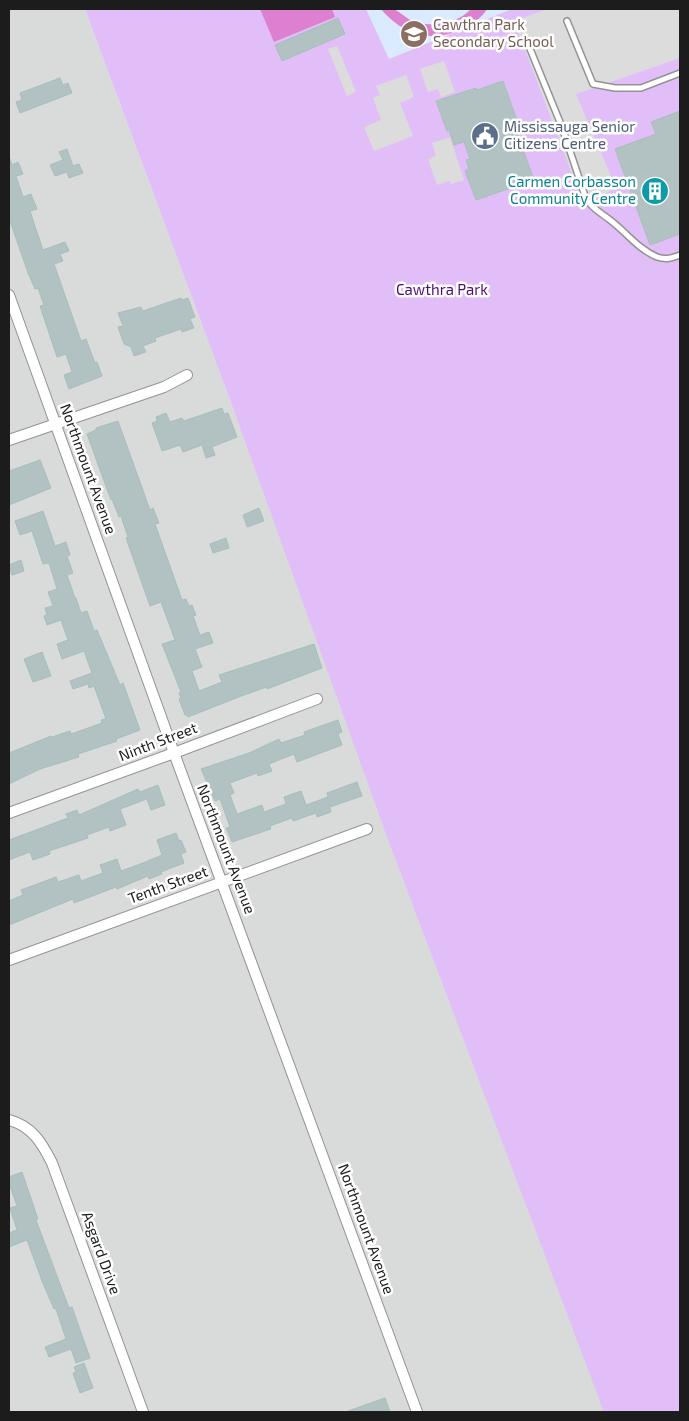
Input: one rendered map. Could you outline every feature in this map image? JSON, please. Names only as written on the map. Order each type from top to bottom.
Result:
[{"type":"street","name":"Northmount Avenue","points":[[9,296],[174,753],[417,1412]]},
{"type":"street","points":[[9,440],[164,387],[187,375]]},
{"type":"street","name":"Ninth Street","points":[[9,813],[318,699]]},
{"type":"street","name":"Tenth Street","points":[[9,960],[367,829]]},
{"type":"street","name":"Asgard Drive","points":[[9,1120],[29,1129],[38,1138],[52,1163],[143,1412]]},
{"type":"lane","points":[[567,21],[593,84],[615,88],[641,88],[680,73]]},
{"type":"lane","points":[[526,39],[562,127],[586,200],[593,208],[642,248],[658,257],[668,259],[680,255]]},
{"type":"shaded area","points":[[9,9],[85,9],[605,1412],[9,1412]]},
{"type":"shaded area","points":[[260,9],[332,9],[335,17],[274,42]]},
{"type":"shaded area","name":"Cawthra Park Secondary School","points":[[366,9],[512,9],[388,59]]},
{"type":"shaded area","points":[[381,9],[393,9],[408,19],[420,23],[436,24],[459,18],[471,9],[487,9],[466,28],[448,34],[429,36],[420,35],[403,28]]},
{"type":"shaded area","points":[[547,9],[680,9],[680,58],[576,94],[616,188],[584,205],[514,21]]},
{"type":"shaded area","points":[[337,46],[356,92],[347,96],[328,49]]},
{"type":"shaded area","points":[[444,61],[455,92],[441,97],[438,89],[428,92],[420,69]]},
{"type":"shaded area","points":[[406,75],[414,97],[400,103],[413,136],[374,151],[364,127],[381,120],[373,98],[380,95],[376,86]]},
{"type":"shaded area","points":[[450,137],[464,180],[451,184],[449,181],[437,185],[428,159],[436,156],[432,143]]},
{"type":"green space","name":"Cawthra Park","points":[[85,9],[366,9],[389,59],[512,9],[680,9],[680,1412],[604,1412],[386,834],[233,408]]},
{"type":"building","points":[[338,18],[345,34],[282,61],[275,45]]},
{"type":"building","points":[[60,78],[63,85],[68,83],[72,93],[20,113],[16,102],[22,100],[20,93]]},
{"type":"building","name":"Mississauga Senior Citizens Centre","points":[[503,81],[519,126],[515,127],[534,180],[476,200],[465,171],[469,169],[466,160],[470,159],[464,142],[454,145],[436,101]]},
{"type":"building","name":"Carmen Corbasson Community Centre","points":[[680,111],[680,234],[650,245],[615,149],[656,134],[651,122]]},
{"type":"building","points":[[67,149],[73,166],[79,164],[83,173],[69,178],[67,172],[55,176],[50,165],[63,160],[59,152]]},
{"type":"building","points":[[10,159],[12,165],[18,162],[23,174],[16,176],[23,197],[31,194],[37,209],[30,211],[43,250],[65,242],[69,251],[60,254],[63,261],[54,264],[81,341],[86,339],[102,376],[69,389],[64,375],[72,372],[66,354],[57,357],[40,306],[44,305],[38,288],[35,289],[28,273],[9,218]]},
{"type":"building","points":[[181,298],[182,300],[188,298],[195,317],[190,319],[194,328],[182,332],[181,329],[155,338],[156,341],[143,346],[146,352],[134,356],[131,347],[124,344],[118,327],[123,326],[118,313],[141,307],[143,311]]},
{"type":"building","points":[[222,408],[224,414],[228,413],[237,437],[212,447],[215,455],[206,458],[202,445],[183,452],[180,445],[162,451],[152,423],[157,421],[156,417],[166,413],[170,422],[182,418],[184,421]]},
{"type":"building","points":[[118,421],[150,510],[153,508],[159,523],[155,524],[182,600],[186,599],[189,606],[192,605],[196,615],[193,616],[200,635],[209,632],[213,643],[195,649],[202,667],[192,671],[199,691],[222,682],[219,675],[314,644],[322,668],[188,717],[185,715],[179,699],[181,698],[179,693],[181,692],[162,644],[175,640],[161,602],[150,606],[126,538],[128,537],[121,516],[119,517],[111,500],[87,434],[96,430],[96,428]]},
{"type":"building","points":[[40,460],[51,488],[9,505],[9,471]]},
{"type":"building","points":[[259,508],[264,521],[247,527],[243,515]]},
{"type":"building","points":[[43,511],[55,546],[66,542],[70,555],[67,556],[73,573],[67,575],[75,598],[81,613],[87,611],[94,631],[97,630],[120,685],[123,683],[140,730],[116,739],[117,741],[78,754],[79,757],[40,769],[9,784],[9,753],[51,736],[70,731],[71,734],[102,723],[101,720],[106,719],[94,686],[89,688],[88,684],[73,689],[70,681],[92,673],[84,651],[62,659],[57,644],[68,640],[61,620],[47,625],[44,616],[47,615],[45,608],[53,606],[48,592],[57,589],[49,563],[43,564],[32,531],[20,535],[15,521]]},
{"type":"building","points":[[226,538],[229,548],[213,553],[210,544]]},
{"type":"building","points":[[21,560],[24,571],[12,575],[9,565]]},
{"type":"building","points":[[42,652],[51,676],[33,682],[24,659]]},
{"type":"building","points":[[338,720],[342,732],[338,734],[342,745],[297,762],[294,754],[269,764],[272,771],[258,776],[257,773],[230,783],[234,793],[230,795],[237,814],[262,805],[264,812],[286,804],[284,797],[301,791],[306,805],[328,797],[327,793],[357,782],[362,796],[330,807],[331,812],[317,817],[316,813],[293,821],[292,818],[270,826],[271,829],[232,842],[226,828],[230,827],[220,799],[215,801],[201,769],[249,753],[279,739],[281,743],[305,735],[304,732]]},
{"type":"building","points":[[158,785],[165,805],[151,810],[147,799],[120,809],[126,825],[110,831],[109,827],[87,835],[88,838],[49,851],[50,854],[33,860],[30,852],[9,860],[9,840],[68,818],[66,814],[77,810],[79,815],[138,789],[140,792]]},
{"type":"building","points":[[176,833],[186,852],[181,854],[184,863],[149,879],[148,876],[117,889],[116,887],[74,903],[73,899],[9,925],[9,901],[23,895],[21,890],[56,877],[58,882],[79,875],[81,881],[103,873],[100,865],[117,859],[121,871],[143,863],[162,855],[157,840]]},
{"type":"building","points":[[22,1172],[38,1219],[36,1220],[69,1308],[72,1307],[90,1358],[76,1363],[71,1349],[49,1357],[45,1347],[66,1339],[56,1309],[54,1309],[42,1281],[27,1240],[9,1247],[9,1233],[17,1230],[10,1208],[17,1206],[9,1183],[9,1177]]},
{"type":"building","points":[[84,1363],[93,1388],[80,1393],[73,1373],[76,1372],[74,1367]]},
{"type":"building","points":[[385,1398],[390,1412],[348,1411]]},
{"type":"place","name":"Cawthra Park Secondary School","points":[[414,34]]},
{"type":"place","name":"Mississauga Senior Citizens Centre","points":[[485,136]]},
{"type":"place","name":"Carmen Corbasson Community Centre","points":[[655,191]]}]
